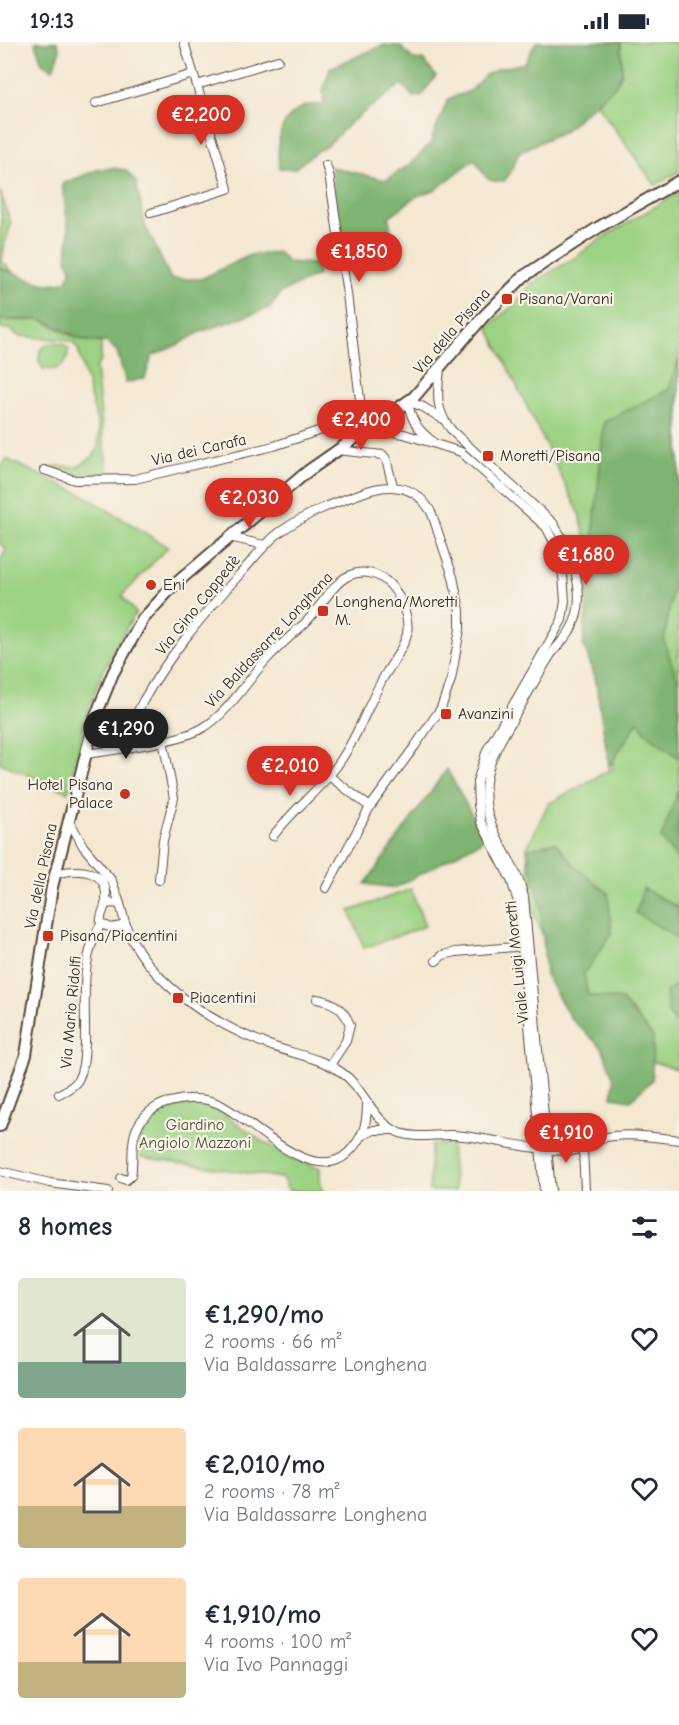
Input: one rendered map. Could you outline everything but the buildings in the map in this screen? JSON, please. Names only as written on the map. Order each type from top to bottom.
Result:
[{"type":"main road","name":"Via della Pisana","points":[[0,1126],[18,1081],[28,1046],[55,874],[102,697],[123,653],[144,619],[174,585],[308,471],[408,401],[483,316],[524,276],[599,227],[679,181]]},
{"type":"street","points":[[152,213],[228,189],[184,42]]},
{"type":"street","points":[[196,85],[278,60]]},
{"type":"street","points":[[96,103],[193,74]]},
{"type":"street","points":[[326,165],[347,294],[361,408],[370,428]]},
{"type":"street","name":"Viale Luigi Moretti","points":[[440,366],[437,394],[439,410],[444,420],[453,432],[547,516],[558,532],[577,585],[578,610],[572,627],[550,655],[503,736],[490,763],[485,803],[490,824],[523,891],[544,1149],[551,1191]]},
{"type":"street","name":"Viale Luigi Moretti","points":[[408,401],[430,410],[444,420]]},
{"type":"street","name":"Viale Luigi Moretti","points":[[408,401],[410,414],[417,427],[435,443]]},
{"type":"street","name":"Via dei Carafa","points":[[44,470],[75,480],[135,479],[274,446],[336,425],[361,408]]},
{"type":"street","points":[[336,425],[348,442]]},
{"type":"street","name":"Viale Luigi Moretti","points":[[370,428],[404,434],[468,456],[540,522],[553,538],[561,566],[565,601],[560,625],[487,750],[477,782],[477,805],[483,827],[515,888],[526,946]]},
{"type":"street","points":[[326,888],[370,807],[416,746],[443,704],[453,675],[460,623],[455,585],[431,511],[415,494],[393,486],[386,459],[382,455],[336,450]]},
{"type":"street","name":"Via Gino Coppedè","points":[[123,747],[142,704],[166,665],[193,627],[264,545],[304,517],[367,491],[383,486],[393,486]]},
{"type":"street","points":[[229,537],[264,545]]},
{"type":"street","points":[[561,566],[569,571],[572,580],[574,598],[572,627]]},
{"type":"street","name":"Via Baldassarre Longhena","points":[[86,754],[163,740],[199,730],[212,722],[267,659],[317,610],[340,581],[356,573],[371,573],[385,580],[397,593],[406,617],[407,634],[379,685],[350,747],[329,776],[273,836]]},
{"type":"street","points":[[159,880],[163,840],[174,798],[163,740]]},
{"type":"street","points":[[329,776],[370,807]]},
{"type":"street","points":[[69,820],[92,857],[112,881],[126,925],[137,948],[151,967],[189,1001],[223,1023],[252,1038],[330,1065],[349,1079],[377,1117],[395,1130]]},
{"type":"street","points":[[83,870],[92,857]]},
{"type":"street","points":[[55,874],[83,870],[94,874],[102,882],[105,894],[105,905],[100,917],[101,924],[112,928],[126,925]]},
{"type":"street","points":[[105,905],[120,904]]},
{"type":"street","name":"Via Mario Ridolfi","points":[[59,1094],[76,1083],[82,1069],[88,955],[101,924]]},
{"type":"street","points":[[436,961],[443,955],[456,952],[526,946]]},
{"type":"street","points":[[317,999],[338,1007],[350,1025],[346,1041],[330,1065]]},
{"type":"street","points":[[121,1178],[126,1180],[131,1177],[134,1139],[142,1120],[154,1108],[172,1101],[190,1099],[218,1103],[286,1149],[302,1157],[318,1161],[343,1157],[363,1135],[374,1130],[395,1130],[415,1136],[452,1135],[566,1151],[583,1149],[596,1141],[610,1137],[652,1137],[679,1140]]},
{"type":"street","points":[[363,1135],[367,1119],[367,1102]]},
{"type":"street","name":"Viale Luigi Moretti","points":[[544,1149],[544,1191]]},
{"type":"street","points":[[583,1149],[585,1191]]},
{"type":"street","points":[[0,1171],[50,1183],[108,1191]]},
{"type":"green space","points":[[35,42],[57,42],[60,50],[53,69],[42,63]]},
{"type":"green space","points":[[536,42],[621,42],[622,73],[615,86],[564,131],[519,152],[511,172],[504,181],[489,179],[475,159],[435,190],[417,196],[389,217],[393,251],[345,258],[331,167],[386,180],[409,165],[430,144],[448,99],[470,91],[484,76],[497,69],[525,63]]},
{"type":"green space","points":[[621,42],[679,42],[679,172],[655,185],[596,103],[615,86],[622,73]]},
{"type":"green space","points":[[384,45],[400,46],[414,60],[423,60],[436,76],[421,96],[413,97],[402,84],[351,122],[329,144],[294,169],[279,168],[279,140],[284,124],[296,111],[305,106],[324,105],[323,91],[330,68]]},
{"type":"green space","points":[[112,168],[126,170],[136,182],[145,225],[171,279],[201,279],[250,255],[278,252],[287,262],[317,264],[318,275],[282,292],[270,308],[200,332],[152,356],[145,378],[126,383],[117,351],[106,342],[87,341],[43,320],[0,320],[0,266],[1,269],[40,283],[67,281],[71,270],[67,259],[69,233],[62,184],[97,170]]},
{"type":"green space","points":[[0,191],[11,224],[2,261],[12,271],[1,269],[0,266],[2,226]]},
{"type":"green space","points":[[679,192],[679,1070],[647,1060],[553,962],[531,906],[527,848],[548,804],[613,768],[616,708],[595,584],[580,515],[488,327],[516,303],[531,284]]},
{"type":"green space","points":[[41,319],[77,338],[101,342],[101,361],[96,367],[108,473],[80,476],[53,468],[55,466],[77,467],[93,457],[98,448],[99,429],[78,349],[74,343],[66,340],[19,336],[9,329],[0,328],[0,320]]},
{"type":"green space","points":[[49,343],[63,344],[68,348],[67,359],[58,368],[43,369],[39,361],[40,350]]},
{"type":"green space","points":[[678,360],[679,551],[664,641],[679,684],[679,758],[646,733],[638,721],[609,767],[595,677],[583,644],[604,422],[669,389]]},
{"type":"green space","points":[[6,459],[85,496],[168,547],[122,596],[136,613],[116,646],[95,693],[68,792],[0,763],[0,563],[6,548],[0,544],[0,470]]},
{"type":"green space","points":[[447,769],[485,839],[395,888],[365,884]]},
{"type":"green space","points":[[679,788],[679,861],[661,838]]},
{"type":"green space","points":[[555,842],[576,867],[608,893],[612,933],[584,974],[588,995],[622,1000],[653,1037],[652,1080],[631,1100],[612,1097],[614,1079],[602,1048],[571,1019],[546,976],[540,900],[527,849]]},
{"type":"green space","points":[[643,888],[679,908],[679,939],[636,913]]},
{"type":"green space","points":[[411,889],[425,926],[364,948],[350,911]]},
{"type":"green space","points":[[679,983],[679,1027],[668,1013],[666,992]]},
{"type":"green space","name":"Giardino Angiolo Mazzoni","points":[[186,1104],[203,1105],[221,1112],[259,1139],[295,1160],[320,1168],[323,1191],[289,1191],[282,1178],[141,1157],[142,1135],[150,1120],[165,1110]]},
{"type":"green space","points":[[451,1144],[455,1191],[429,1191],[431,1145]]},
{"type":"place","name":"Pisana/Varani","points":[[507,299]]},
{"type":"place","name":"Moretti/Pisana","points":[[488,456]]},
{"type":"place","name":"Eni","points":[[151,585]]},
{"type":"place","name":"Longhena/Moretti M.","points":[[323,611]]},
{"type":"place","name":"Avanzini","points":[[446,714]]},
{"type":"place","name":"Hotel Pisana Palace","points":[[125,794]]},
{"type":"place","name":"Pisana/Piacentini","points":[[48,936]]},
{"type":"place","name":"Piacentini","points":[[178,998]]}]
